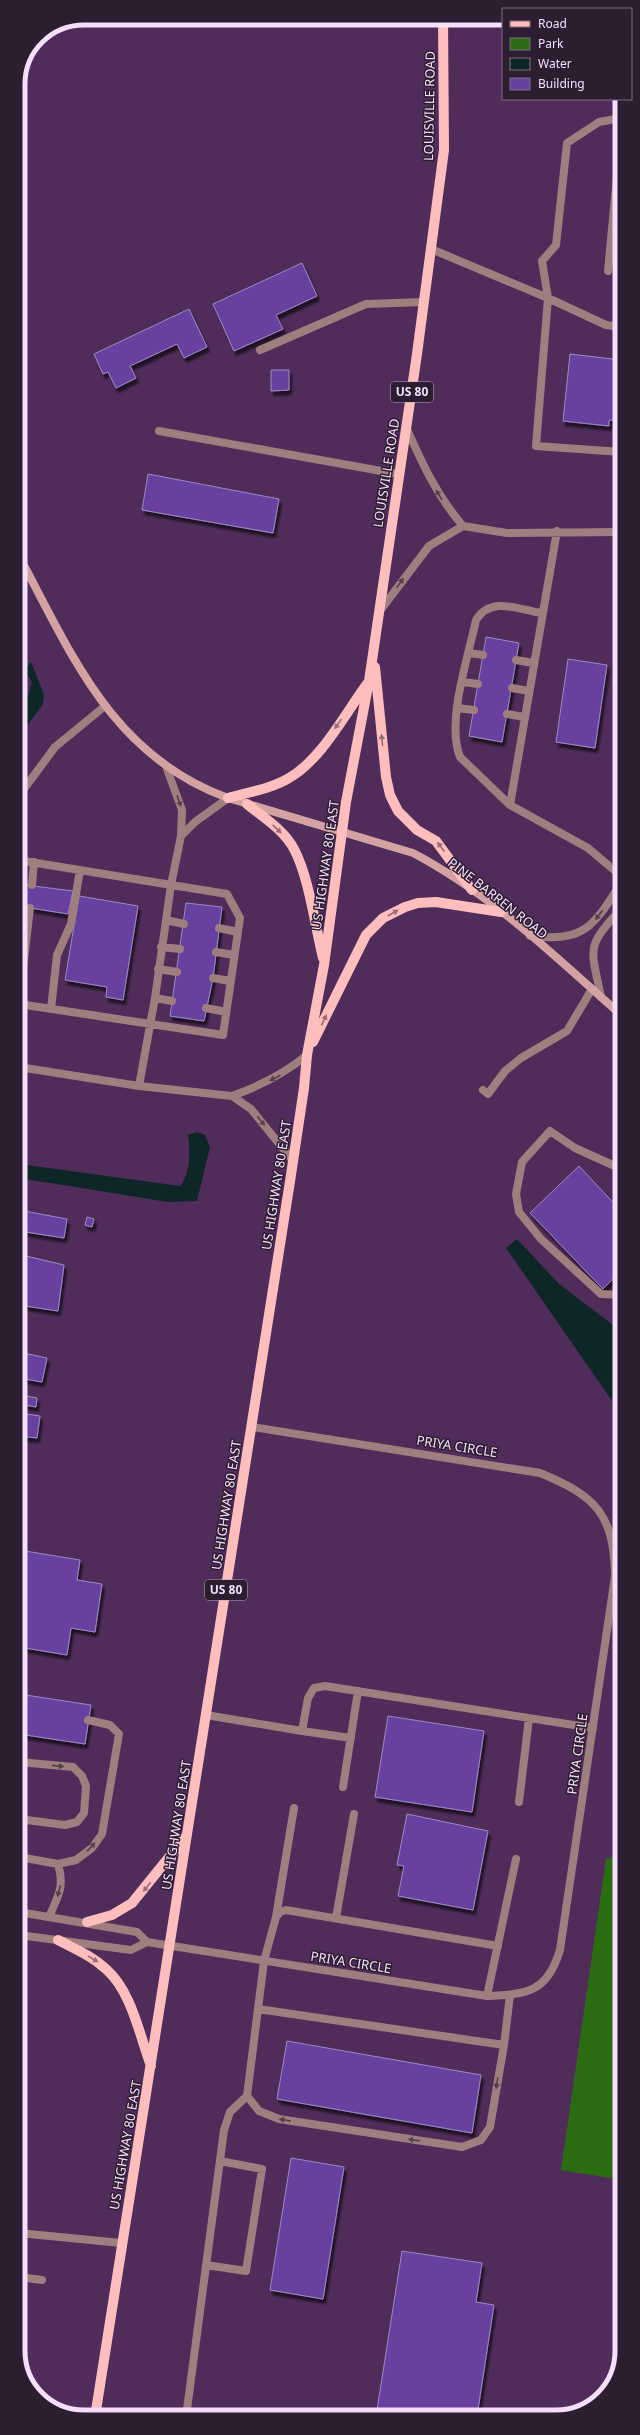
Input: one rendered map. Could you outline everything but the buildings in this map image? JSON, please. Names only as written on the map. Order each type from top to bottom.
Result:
[{"type":"main road","name":"LOUISVILLE ROAD","points":[[353,762],[369,681],[424,302],[444,150],[443,25]]},
{"type":"main road","points":[[373,650],[386,777],[390,795],[398,811],[408,822],[436,841],[472,890]]},
{"type":"main road","points":[[228,798],[273,785],[300,772],[319,751],[369,681]]},
{"type":"main road","name":"US HIGHWAY 80 EAST","points":[[96,2410],[121,2243],[151,2067],[252,1427],[304,1088],[307,1055],[324,965],[353,762]]},
{"type":"main road","points":[[247,804],[276,828],[294,848],[303,876],[324,965]]},
{"type":"main road","points":[[307,1055],[366,935],[384,918],[405,907],[418,903],[436,902],[501,912]]},
{"type":"main road","points":[[87,1922],[112,1915],[132,1903],[188,1834]]},
{"type":"main road","points":[[58,1940],[96,1960],[115,1978],[128,2002],[151,2067]]},
{"type":"street","points":[[615,119],[599,122],[567,142],[556,245],[542,261],[548,298],[536,446],[615,452]]},
{"type":"street","points":[[608,271],[615,197]]},
{"type":"street","points":[[431,249],[548,298],[606,325],[615,326]]},
{"type":"street","points":[[260,350],[366,304],[424,302]]},
{"type":"street","points":[[406,427],[431,482],[449,510],[463,526]]},
{"type":"street","points":[[159,431],[398,474]]},
{"type":"street","points":[[378,614],[429,546],[463,526],[507,533],[557,531],[615,532]]},
{"type":"street","points":[[510,805],[541,613],[557,531]]},
{"type":"street","name":"PINE BARREN ROAD","points":[[25,567],[81,673],[104,706],[138,743],[167,768],[206,790],[228,798],[413,853],[453,876],[501,912],[615,1009]]},
{"type":"street","points":[[541,613],[495,605],[480,612],[476,620],[457,708],[454,735],[460,757],[510,805],[588,848],[615,871]]},
{"type":"street","points":[[469,654],[483,655]]},
{"type":"street","points":[[516,660],[533,662]]},
{"type":"street","points":[[463,682],[478,684]]},
{"type":"street","points":[[512,688],[529,691]]},
{"type":"street","points":[[25,788],[55,747],[104,706]]},
{"type":"street","points":[[457,708],[474,710]]},
{"type":"street","points":[[507,714],[524,717]]},
{"type":"street","points":[[139,1086],[155,998],[161,946],[171,885],[181,836],[182,810],[167,768]]},
{"type":"street","points":[[181,836],[195,822],[228,798]]},
{"type":"street","points":[[25,861],[227,894],[240,918],[223,1035],[25,1004]]},
{"type":"street","points":[[32,885],[34,862]]},
{"type":"street","points":[[50,1009],[57,955],[72,924],[80,870]]},
{"type":"street","points":[[530,936],[550,938],[566,937],[589,928],[615,891]]},
{"type":"street","points":[[25,948],[30,908]]},
{"type":"street","points":[[601,997],[592,954],[594,942],[599,933],[615,916]]},
{"type":"street","points":[[166,920],[184,924]]},
{"type":"street","points":[[219,928],[238,932]]},
{"type":"street","points":[[161,946],[180,949]]},
{"type":"street","points":[[216,952],[234,955]]},
{"type":"street","points":[[158,969],[177,972]]},
{"type":"street","points":[[212,978],[230,981]]},
{"type":"street","points":[[483,1090],[488,1094],[505,1071],[522,1058],[567,1031],[592,989]]},
{"type":"street","points":[[155,998],[172,1001]]},
{"type":"street","points":[[206,1008],[226,1012]]},
{"type":"street","points":[[25,1068],[139,1086],[232,1096],[256,1088],[286,1072],[307,1055]]},
{"type":"street","points":[[232,1096],[251,1109],[293,1161]]},
{"type":"street","points":[[615,1165],[575,1148],[550,1131],[522,1162],[516,1194],[519,1212],[541,1239],[601,1294],[615,1294]]},
{"type":"street","name":"PRIYA CIRCLE","points":[[147,1942],[487,1996],[523,1994],[535,1988],[547,1979],[560,1950],[615,1576],[615,1551],[609,1528],[598,1508],[581,1493],[540,1473],[510,1466],[252,1427]]},
{"type":"street","points":[[302,1731],[308,1698],[314,1688],[324,1686],[593,1728]]},
{"type":"street","points":[[343,1787],[358,1691]]},
{"type":"street","points":[[206,1715],[351,1738]]},
{"type":"street","points":[[519,1802],[529,1718]]},
{"type":"street","points":[[25,1858],[58,1864],[76,1860],[92,1848],[102,1834],[119,1734],[110,1725],[88,1720]]},
{"type":"street","points":[[25,1763],[73,1767],[82,1776],[86,1786],[84,1813],[77,1822],[64,1825],[25,1820]]},
{"type":"street","points":[[187,2410],[224,2130],[230,2112],[247,2096],[264,1961],[276,1917],[294,1808]]},
{"type":"street","points":[[336,1918],[354,1814]]},
{"type":"street","points":[[487,1996],[516,1859]]},
{"type":"street","points":[[49,1916],[61,1889],[61,1876],[58,1864]]},
{"type":"street","points":[[276,1917],[280,1912],[286,1910],[498,1946]]},
{"type":"street","points":[[25,1913],[87,1922],[137,1932],[147,1942],[131,1950],[25,1937]]},
{"type":"street","points":[[247,2096],[259,2111],[279,2119],[462,2147],[481,2140],[490,2128],[504,2044],[510,1995]]},
{"type":"street","points":[[258,2009],[504,2044]]},
{"type":"street","points":[[206,2265],[246,2271],[262,2169],[220,2161]]},
{"type":"street","points":[[25,2234],[121,2243]]},
{"type":"street","points":[[25,2278],[42,2280]]},
{"type":"green space","points":[[615,1857],[615,2179],[561,2170],[606,1859]]},
{"type":"water","points":[[31,662],[44,695],[43,704],[25,728],[25,702],[32,682],[25,672],[25,669]]},
{"type":"water","points":[[197,1132],[205,1135],[210,1147],[197,1201],[168,1202],[25,1179],[25,1165],[180,1186],[184,1181],[188,1168],[188,1135]]},
{"type":"water","points":[[517,1239],[559,1284],[615,1326],[615,1405],[506,1248]]}]
